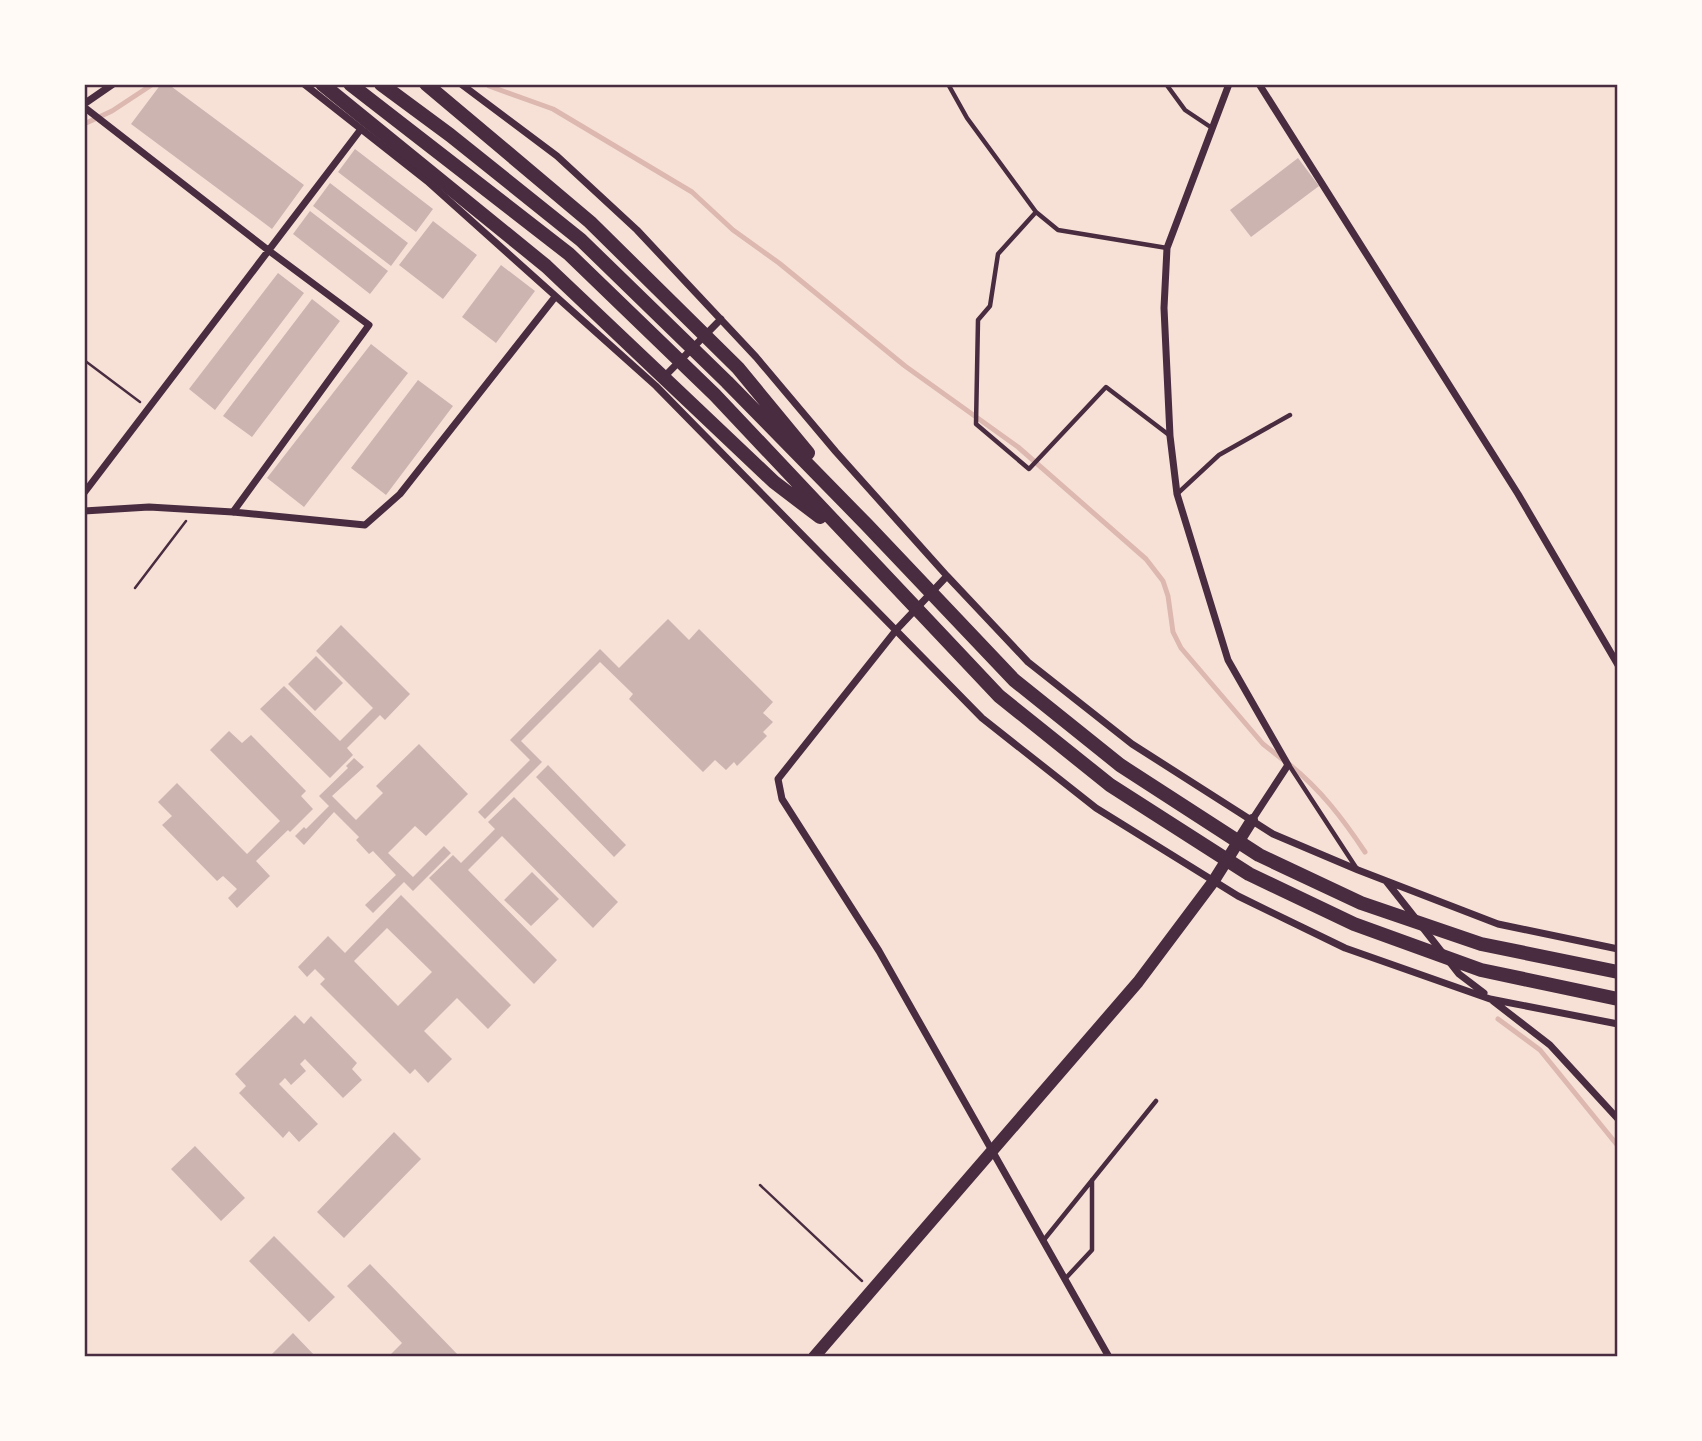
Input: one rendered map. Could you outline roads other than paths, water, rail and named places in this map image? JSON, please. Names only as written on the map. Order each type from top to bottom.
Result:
[{"type":"main road","points":[[322,84],[546,266],[774,482],[855,545]]},
{"type":"main road","points":[[349,84],[569,254],[715,395],[999,696],[1110,785],[1249,874],[1354,924],[1481,970],[1618,999]]},
{"type":"main road","points":[[381,84],[450,135],[581,240],[727,382],[1014,680],[1120,765],[1259,855],[1361,903],[1481,944],[1618,972]]},
{"type":"main road","points":[[426,84],[590,222],[728,358],[867,525]]},
{"type":"street","points":[[113,84],[84,105],[268,250],[369,325],[233,512]]},
{"type":"street","points":[[304,84],[427,181],[656,386],[982,718],[1096,808],[1213,882],[1345,948],[1490,999],[1618,1024]]},
{"type":"street","points":[[461,84],[558,156],[637,230],[721,319],[947,576],[1028,662],[1132,744],[1272,834],[1498,924],[1618,949]]},
{"type":"street","points":[[814,1357],[1138,982],[1213,882],[1288,765],[1228,660],[1177,494],[1170,436],[1164,308],[1167,248],[1229,84]]},
{"type":"street","points":[[1259,84],[1518,494],[1618,664]]},
{"type":"street","points":[[84,493],[361,130]]},
{"type":"street","points":[[84,510],[149,507],[366,525],[400,494],[555,297]]},
{"type":"street","points":[[656,386],[721,319]]},
{"type":"street","points":[[947,576],[897,629],[778,779],[782,799],[879,951],[1109,1357]]},
{"type":"street","points":[[1386,881],[1459,974],[1550,1045],[1618,1119]]},
{"type":"lane","points":[[948,84],[967,118],[1036,212],[1058,230],[1167,248]]},
{"type":"lane","points":[[1166,84],[1185,110],[1212,128]]},
{"type":"lane","points":[[1036,212],[999,254],[990,306],[978,320],[976,424],[1029,469],[1106,387],[1170,436]]},
{"type":"lane","points":[[1177,494],[1219,455],[1290,415]]},
{"type":"lane","points":[[1288,765],[1358,870]]},
{"type":"lane","points":[[1043,1242],[1156,1101]]},
{"type":"lane","points":[[1065,1280],[1092,1250],[1092,1180]]},
{"type":"waterway","points":[[84,124],[112,111],[153,84]]},
{"type":"waterway","points":[[489,86],[553,109],[692,192],[733,230],[779,263],[905,366],[1018,447],[1146,559],[1163,581],[1173,632],[1181,648],[1263,744],[1282,759]]},
{"type":"waterway","points":[[1290,765],[1312,784],[1331,806],[1365,852]]},
{"type":"waterway","points":[[1498,1019],[1540,1050],[1618,1146]]}]
